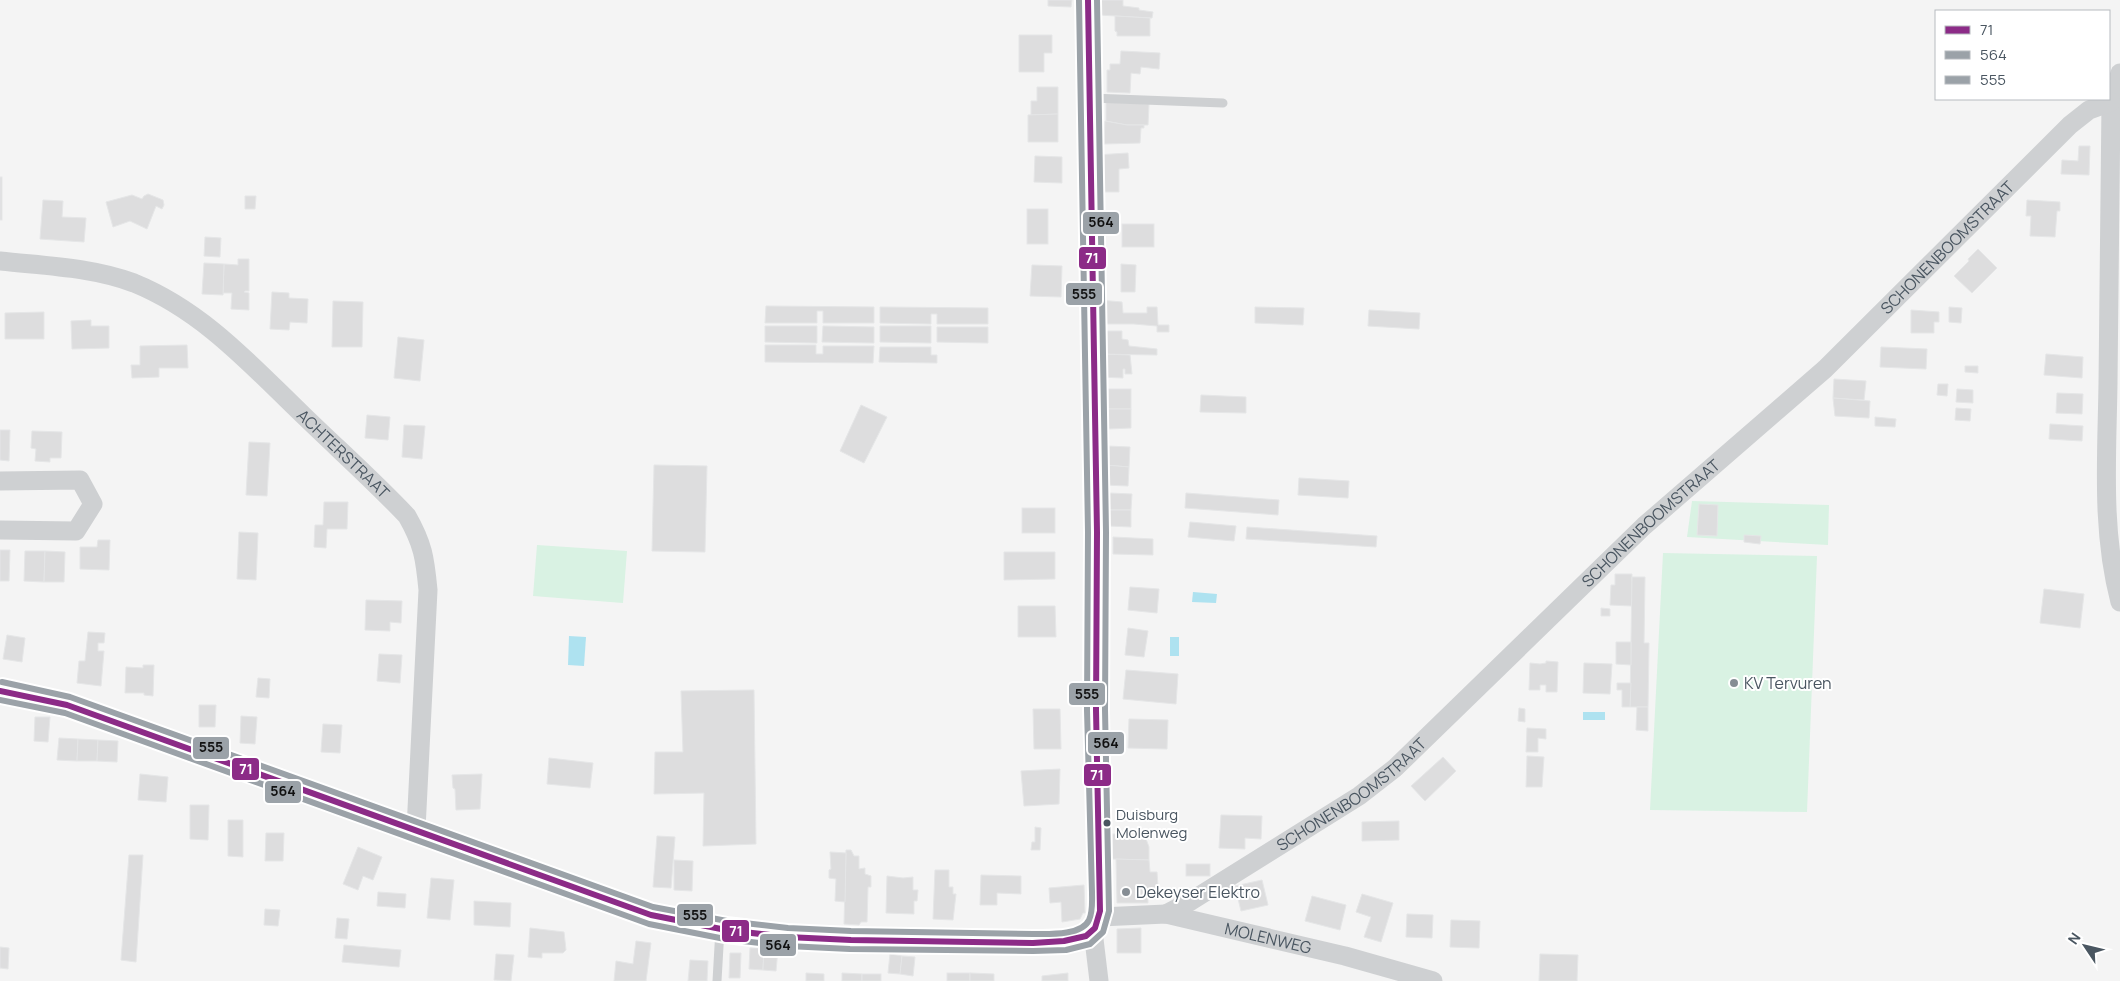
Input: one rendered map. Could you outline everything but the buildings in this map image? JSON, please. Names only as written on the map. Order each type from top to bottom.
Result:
[{"type":"street","points":[[1088,0],[1096,522],[1097,924],[1100,981]]},
{"type":"street","points":[[2120,73],[2111,102],[2107,530],[2113,576],[2120,602]]},
{"type":"street","name":"SCHONENBOOMSTRAAT","points":[[1166,914],[1192,901],[1358,796],[1395,768],[1644,526],[1825,369],[2070,125],[2089,110],[2111,102]]},
{"type":"street","name":"ACHTERSTRAAT","points":[[0,262],[87,270],[134,283],[178,304],[241,355],[406,516],[420,540],[425,556],[428,590],[416,829]]},
{"type":"street","points":[[0,481],[80,480],[93,504],[76,531],[0,530]]},
{"type":"street","points":[[0,690],[67,705],[651,915],[720,929],[799,937],[1027,943],[1080,938],[1097,924]]},
{"type":"street","name":"MOLENWEG","points":[[1097,924],[1166,914],[1344,956],[1433,981]]},
{"type":"lane","points":[[1089,98],[1223,103]]},
{"type":"lane","points":[[716,981],[720,929]]},
{"type":"green space","points":[[1692,501],[1829,505],[1828,545],[1687,537]]},
{"type":"green space","points":[[537,545],[627,551],[623,603],[533,596]]},
{"type":"green space","name":"KV Tervuren","points":[[1663,553],[1817,556],[1807,812],[1650,810]]},
{"type":"water","points":[[1193,592],[1217,594],[1216,603],[1192,602]]},
{"type":"water","points":[[569,636],[586,637],[584,666],[568,665]]},
{"type":"water","points":[[1170,637],[1179,637],[1179,656],[1170,656]]},
{"type":"water","points":[[1583,712],[1605,712],[1605,720],[1583,720]]},
{"type":"transit line","name":"555","points":[[2,682],[70,697],[653,907],[727,921],[788,928],[1039,934],[1064,933],[1079,929],[1089,920],[1092,903],[1087,710],[1088,532],[1079,0]]},
{"type":"transit line","name":"71","points":[[0,691],[67,705],[651,915],[726,930],[787,937],[1033,943],[1064,941],[1086,936],[1095,928],[1100,911],[1096,710],[1097,532],[1088,0]]},
{"type":"transit line","name":"564","points":[[0,700],[65,713],[649,924],[725,939],[787,946],[850,949],[1033,951],[1066,950],[1090,944],[1103,932],[1109,911],[1105,710],[1106,532],[1097,0]]},
{"type":"place","name":"KV Tervuren","points":[[1734,683]]},
{"type":"place","name":"Duisburg Molenweg","points":[[1107,823]]},
{"type":"place","name":"Dekeyser Elektro","points":[[1126,892]]}]
